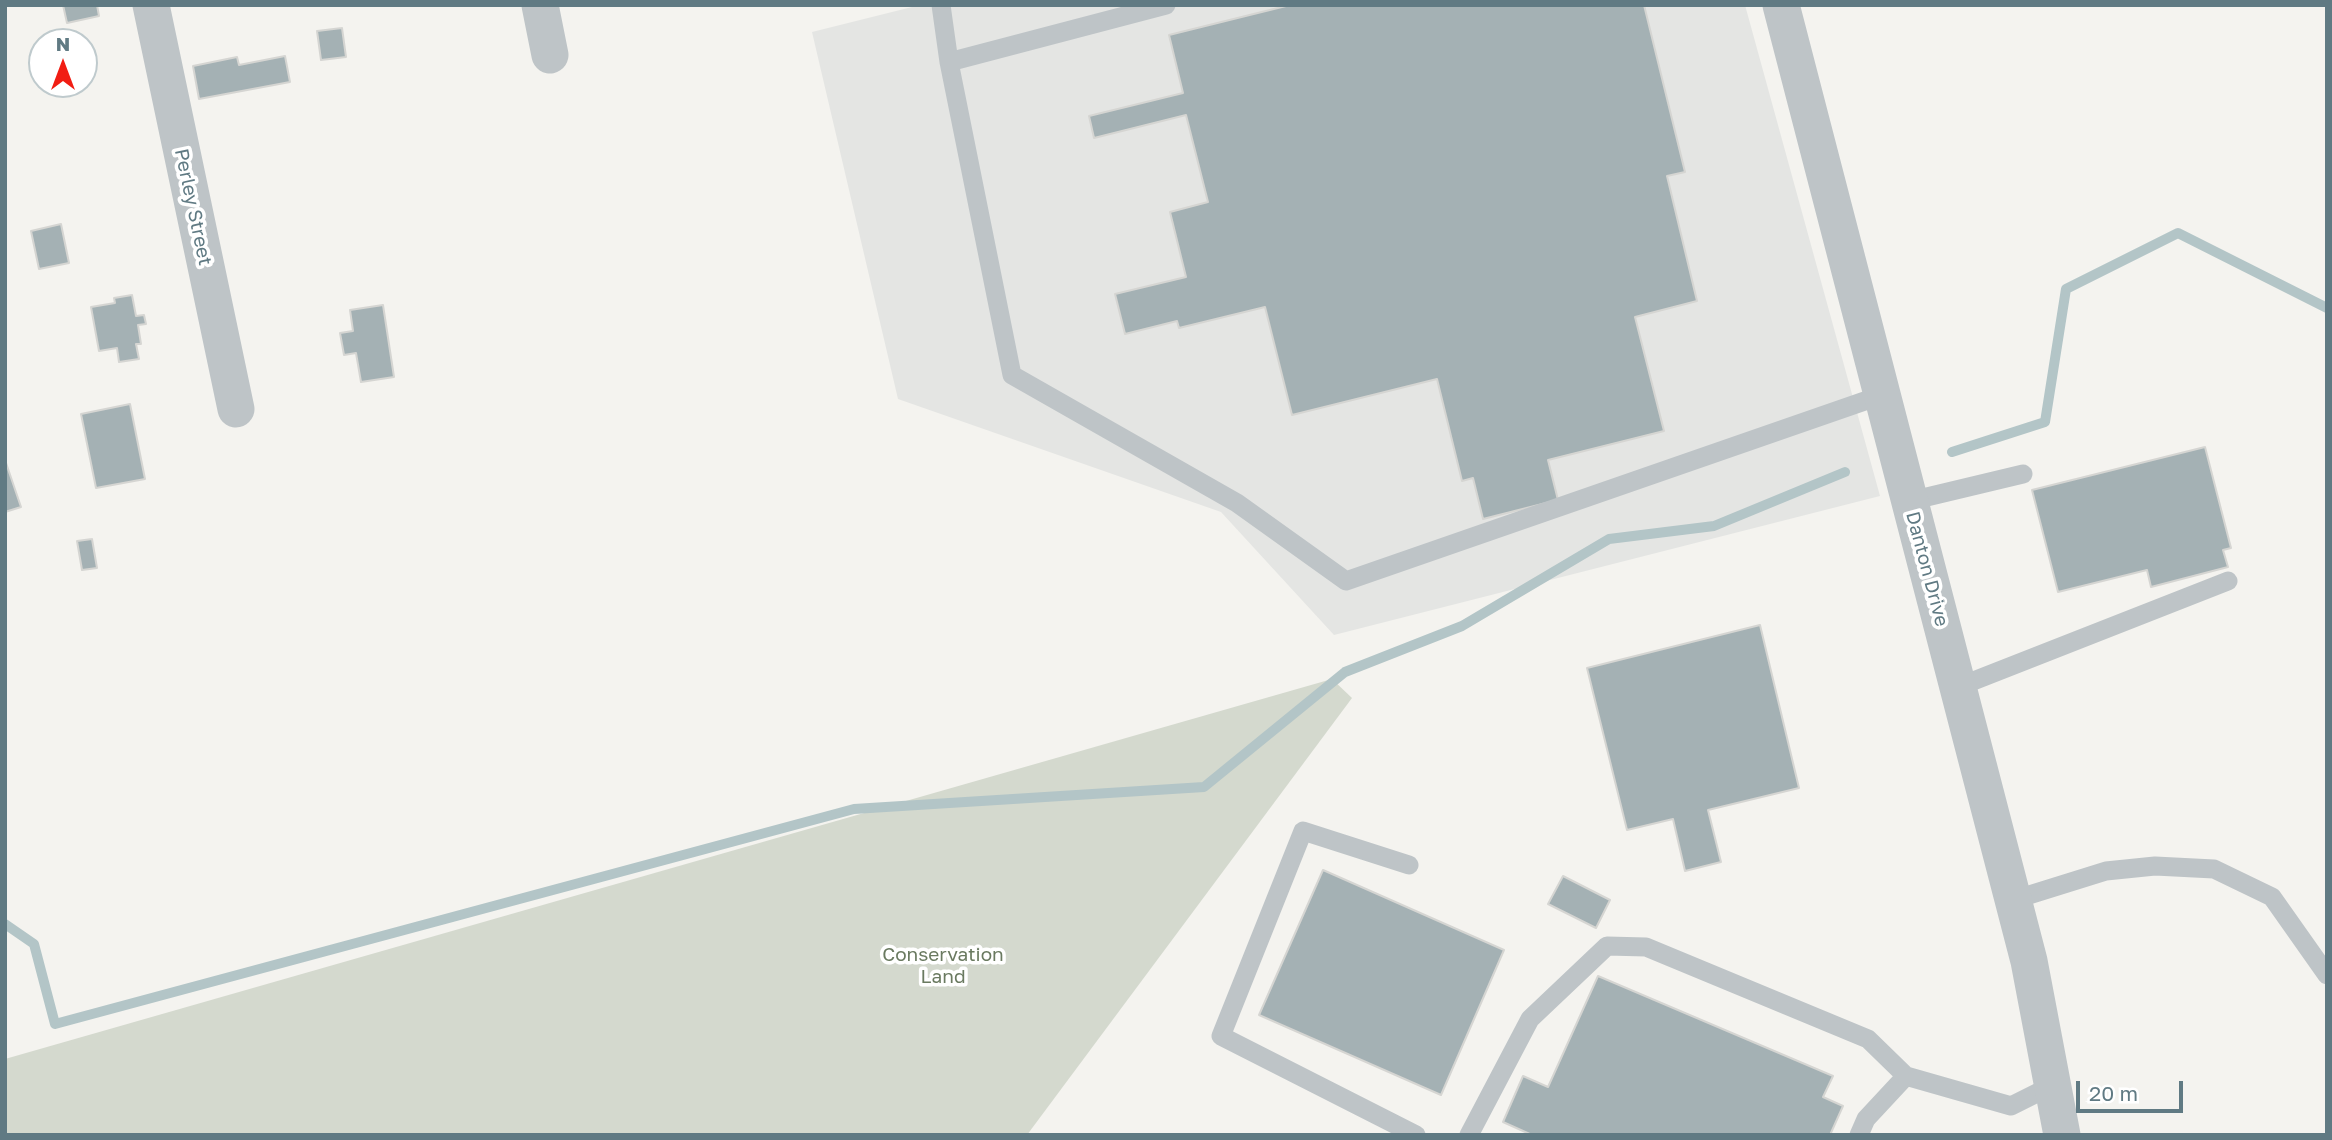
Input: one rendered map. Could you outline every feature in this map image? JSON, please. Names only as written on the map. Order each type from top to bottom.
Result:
[{"type":"street","name":"Perley Street","points":[[150,5],[236,410]]},
{"type":"street","points":[[540,5],[550,55]]},
{"type":"street","name":"Danton Drive","points":[[1781,5],[2013,900],[2055,1084],[2062,1135]]},
{"type":"lane","points":[[941,5],[949,62],[1012,375],[1237,503],[1346,581],[1882,395]]},
{"type":"lane","points":[[949,62],[1166,5]]},
{"type":"lane","points":[[1910,501],[2023,474]]},
{"type":"lane","points":[[1958,687],[2228,581]]},
{"type":"lane","points":[[1409,865],[1303,831],[1221,1036],[1416,1135]]},
{"type":"lane","points":[[2013,900],[2106,872],[2155,866],[2214,869],[2272,897],[2327,975]]},
{"type":"lane","points":[[1469,1135],[1530,1019],[1607,946],[1646,947],[1868,1039],[1906,1076],[2011,1106],[2055,1084]]},
{"type":"lane","points":[[1858,1135],[1866,1119],[1906,1076]]},
{"type":"shaded area","points":[[920,5],[1745,5],[1880,496],[1334,635],[1221,512],[898,399],[812,32]]},
{"type":"green space","name":"Conservation Land","points":[[1332,679],[1352,698],[1027,1135],[5,1135],[5,1059]]},
{"type":"building","points":[[63,5],[97,5],[99,16],[67,23]]},
{"type":"building","points":[[1290,5],[1644,5],[1685,172],[1667,176],[1697,301],[1635,317],[1664,431],[1548,460],[1558,500],[1483,519],[1473,478],[1462,481],[1437,379],[1292,415],[1265,307],[1179,328],[1177,321],[1125,334],[1115,294],[1186,277],[1170,212],[1208,202],[1186,115],[1094,138],[1089,116],[1183,93],[1169,35]]},
{"type":"building","points":[[342,28],[346,57],[321,60],[317,31]]},
{"type":"building","points":[[285,56],[290,82],[199,99],[193,66],[237,57],[239,65]]},
{"type":"building","points":[[61,224],[69,263],[39,269],[31,231]]},
{"type":"building","points":[[132,295],[136,316],[144,315],[146,324],[138,325],[141,344],[136,344],[139,359],[119,362],[117,348],[99,351],[91,307],[115,303],[114,298]]},
{"type":"building","points":[[383,305],[394,377],[361,382],[356,353],[344,355],[340,333],[353,331],[350,310]]},
{"type":"building","points":[[130,404],[145,479],[96,488],[81,414]]},
{"type":"building","points":[[2205,447],[2231,548],[2223,550],[2228,567],[2151,587],[2147,570],[2058,592],[2032,490]]},
{"type":"building","points":[[5,460],[21,507],[5,512]]},
{"type":"building","points":[[92,539],[97,568],[82,570],[77,541]]},
{"type":"building","points":[[1760,625],[1799,788],[1708,810],[1721,862],[1685,871],[1673,819],[1627,830],[1587,668]]},
{"type":"building","points":[[1323,870],[1504,950],[1441,1095],[1259,1015]]},
{"type":"building","points":[[1563,876],[1610,900],[1596,928],[1548,904]]},
{"type":"building","points":[[1598,976],[1833,1076],[1823,1097],[1843,1106],[1830,1135],[1532,1135],[1503,1122],[1523,1076],[1548,1087]]},
{"type":"waterway","points":[[1952,452],[2045,422],[2066,289],[2178,233],[2327,308]]},
{"type":"waterway","points":[[5,924],[34,944],[55,1024],[854,809],[1204,787],[1345,672],[1462,626],[1609,539],[1714,526],[1845,472]]}]
